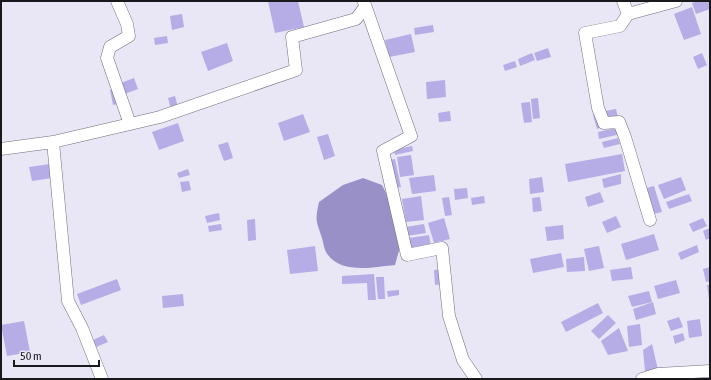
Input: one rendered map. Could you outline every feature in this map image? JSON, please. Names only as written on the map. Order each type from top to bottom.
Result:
[{"type":"street","points":[[117,1],[127,24],[129,36],[110,47],[107,58],[130,124]]},
{"type":"street","points":[[622,1],[628,14]]},
{"type":"street","points":[[650,220],[619,122],[604,122],[598,108],[585,32],[620,26],[628,14],[676,1]]},
{"type":"street","points":[[1,149],[53,142],[160,117],[296,70],[292,37],[356,19],[365,4]]},
{"type":"street","points":[[365,4],[411,136],[383,151],[407,254],[442,248],[449,316],[462,360],[476,379]]},
{"type":"street","points":[[53,142],[68,301],[82,328],[102,379]]},
{"type":"street","points":[[642,379],[710,371]]},
{"type":"shaded area","points":[[363,178],[382,185],[392,205],[400,247],[395,265],[367,268],[348,267],[339,264],[332,259],[325,250],[317,224],[319,202],[343,185]]},
{"type":"building","points":[[268,1],[298,1],[304,27],[275,33]]},
{"type":"building","points":[[699,1],[710,1],[710,9],[696,14],[692,3]]},
{"type":"building","points":[[692,7],[701,34],[684,40],[674,14]]},
{"type":"building","points":[[182,14],[184,27],[172,30],[170,16]]},
{"type":"building","points":[[433,25],[434,32],[415,35],[414,28]]},
{"type":"building","points":[[411,34],[415,52],[389,57],[385,40]]},
{"type":"building","points":[[167,36],[168,43],[155,45],[154,38]]},
{"type":"building","points":[[227,43],[233,61],[208,71],[201,52]]},
{"type":"building","points":[[548,48],[551,57],[537,61],[534,53]]},
{"type":"building","points":[[532,53],[535,60],[520,66],[518,59]]},
{"type":"building","points":[[702,53],[707,65],[698,69],[693,57]]},
{"type":"building","points":[[515,61],[517,67],[505,71],[503,65]]},
{"type":"building","points":[[134,78],[138,89],[122,95],[118,84]]},
{"type":"building","points":[[445,80],[446,97],[427,99],[426,82]]},
{"type":"building","points":[[110,90],[115,90],[118,104],[113,105]]},
{"type":"building","points":[[175,96],[178,107],[171,109],[168,98]]},
{"type":"building","points":[[538,98],[540,118],[533,119],[531,99]]},
{"type":"building","points":[[530,102],[532,122],[524,123],[521,103]]},
{"type":"building","points":[[616,109],[618,118],[607,120],[605,111]]},
{"type":"building","points":[[450,111],[451,121],[439,122],[438,113]]},
{"type":"building","points":[[599,113],[603,127],[597,129],[593,115]]},
{"type":"building","points":[[303,114],[310,132],[284,141],[278,123]]},
{"type":"building","points":[[178,123],[184,141],[159,150],[152,132]]},
{"type":"building","points":[[620,127],[621,134],[599,139],[598,132]]},
{"type":"building","points":[[328,134],[335,156],[324,160],[317,137]]},
{"type":"building","points":[[618,138],[620,144],[604,148],[602,142]]},
{"type":"building","points":[[228,142],[233,158],[224,161],[218,145]]},
{"type":"building","points":[[412,146],[413,151],[395,155],[394,150]]},
{"type":"building","points":[[622,154],[625,171],[568,182],[565,164]]},
{"type":"building","points":[[411,155],[414,175],[400,177],[397,157]]},
{"type":"building","points":[[395,159],[401,187],[397,188],[390,160]]},
{"type":"building","points":[[50,164],[52,178],[32,181],[29,167]]},
{"type":"building","points":[[188,169],[190,175],[179,178],[177,173]]},
{"type":"building","points":[[621,174],[621,184],[604,188],[602,179]]},
{"type":"building","points":[[434,175],[436,191],[412,194],[409,178]]},
{"type":"building","points":[[542,177],[544,192],[530,194],[529,179]]},
{"type":"building","points":[[681,177],[686,190],[664,199],[658,185]]},
{"type":"building","points":[[189,181],[191,190],[182,192],[180,182]]},
{"type":"building","points":[[654,186],[662,212],[645,216],[639,190]]},
{"type":"building","points":[[467,188],[468,198],[455,200],[454,189]]},
{"type":"building","points":[[600,192],[604,202],[588,207],[585,197]]},
{"type":"building","points":[[689,194],[692,201],[669,209],[666,202]]},
{"type":"building","points":[[421,196],[424,220],[406,222],[402,199]]},
{"type":"building","points":[[484,196],[485,203],[472,205],[471,198]]},
{"type":"building","points":[[449,197],[452,215],[445,216],[442,198]]},
{"type":"building","points":[[540,197],[542,211],[533,212],[532,198]]},
{"type":"building","points":[[219,213],[220,220],[207,223],[205,216]]},
{"type":"building","points":[[616,216],[621,227],[607,233],[602,222]]},
{"type":"building","points":[[444,218],[450,239],[434,243],[428,223]]},
{"type":"building","points":[[703,218],[707,226],[693,232],[689,224]]},
{"type":"building","points":[[255,219],[256,240],[248,241],[247,220]]},
{"type":"building","points":[[221,224],[222,230],[209,232],[208,226]]},
{"type":"building","points":[[424,224],[426,233],[407,236],[406,227]]},
{"type":"building","points":[[563,225],[564,239],[547,241],[545,227]]},
{"type":"building","points":[[710,228],[710,238],[706,240],[703,231]]},
{"type":"building","points":[[654,234],[659,250],[626,260],[621,244]]},
{"type":"building","points":[[429,235],[431,246],[410,249],[409,238]]},
{"type":"building","points":[[697,245],[699,252],[681,260],[678,253]]},
{"type":"building","points":[[315,246],[318,271],[290,274],[287,250]]},
{"type":"building","points":[[599,246],[604,268],[589,271],[584,249]]},
{"type":"building","points":[[561,253],[564,267],[533,273],[530,259]]},
{"type":"building","points":[[584,257],[585,271],[567,272],[566,259]]},
{"type":"building","points":[[631,267],[633,279],[612,281],[610,270]]},
{"type":"building","points":[[710,267],[710,281],[706,282],[703,269]]},
{"type":"building","points":[[442,269],[444,284],[435,285],[434,270]]},
{"type":"building","points":[[374,274],[376,300],[368,300],[367,283],[342,284],[342,276]]},
{"type":"building","points":[[376,277],[384,277],[385,299],[378,299]]},
{"type":"building","points":[[117,279],[121,290],[81,305],[77,294]]},
{"type":"building","points":[[676,280],[680,293],[658,299],[654,286]]},
{"type":"building","points":[[707,285],[710,285],[710,299],[709,299]]},
{"type":"building","points":[[399,290],[399,295],[388,297],[387,291]]},
{"type":"building","points":[[649,291],[652,302],[632,307],[628,296]]},
{"type":"building","points":[[183,294],[184,306],[163,308],[162,296]]},
{"type":"building","points":[[653,302],[656,314],[636,320],[633,309]]},
{"type":"building","points":[[598,303],[603,313],[566,332],[561,322]]},
{"type":"building","points":[[608,315],[616,323],[599,339],[591,331]]},
{"type":"building","points":[[679,317],[683,327],[671,331],[667,321]]},
{"type":"building","points":[[700,319],[702,336],[689,338],[687,321]]},
{"type":"building","points":[[24,321],[30,352],[7,356],[1,325]]},
{"type":"building","points":[[640,324],[642,345],[629,347],[627,326]]},
{"type":"building","points":[[619,328],[628,351],[608,355],[601,341]]},
{"type":"building","points":[[683,333],[685,340],[675,344],[673,336]]},
{"type":"building","points":[[104,335],[108,342],[96,347],[93,340]]},
{"type":"building","points":[[652,344],[658,370],[645,371],[643,350]]}]
